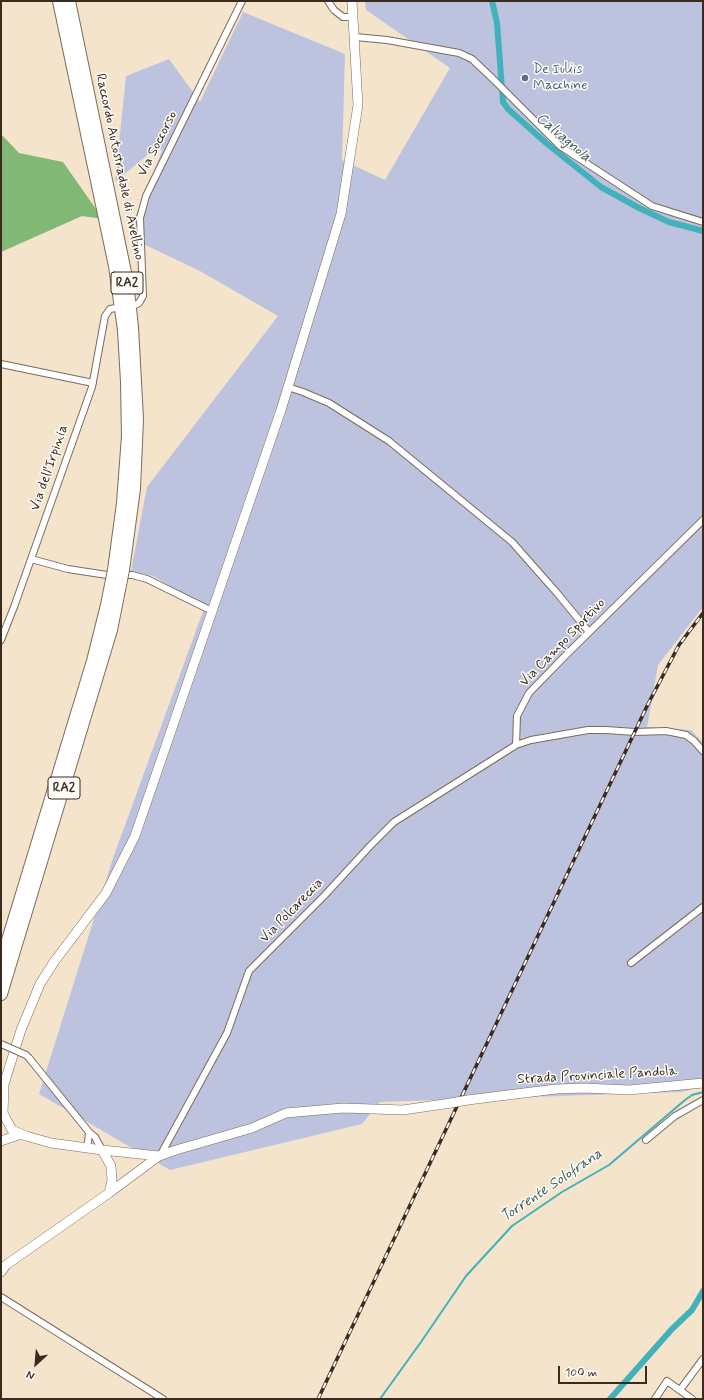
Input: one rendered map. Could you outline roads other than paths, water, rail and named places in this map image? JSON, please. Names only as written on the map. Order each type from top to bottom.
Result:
[{"type":"highway","name":"Raccordo Autostradale di Avellino","points":[[1,994],[112,630],[118,575],[128,436],[124,330],[115,266],[59,1]]},
{"type":"highway","name":"Raccordo Autostradale di Avellino","points":[[1,963],[93,661],[107,605],[118,575],[134,489],[137,419],[132,327],[127,282],[69,1]]},
{"type":"street","name":"Via Soccorso","points":[[135,305],[139,303],[143,296],[140,218],[146,196],[242,1]]},
{"type":"street","points":[[328,1],[334,10],[343,17],[353,17]]},
{"type":"street","points":[[159,1156],[51,1143],[21,1134],[12,1130],[3,1113],[2,1090],[21,1030],[40,984],[54,962],[106,893],[135,836],[288,387],[341,214],[358,105],[352,1]]},
{"type":"street","points":[[355,37],[387,40],[459,53],[472,59],[560,146],[652,206],[703,222]]},
{"type":"street","name":"Via dell'Irpinia","points":[[1,640],[93,383],[105,316],[110,309],[116,308]]},
{"type":"street","points":[[1,364],[93,383]]},
{"type":"street","points":[[288,387],[329,403],[389,441],[512,542],[589,632]]},
{"type":"street","name":"Via Campo Sportivo","points":[[516,745],[517,716],[529,693],[703,520]]},
{"type":"street","points":[[31,559],[68,569],[107,575],[132,575],[147,579],[212,611]]},
{"type":"street","points":[[516,745],[536,739],[588,730],[635,732],[666,731],[686,735],[703,751]]},
{"type":"street","name":"Via Polcareccia","points":[[159,1156],[227,1033],[250,971],[394,822],[516,745]]},
{"type":"street","points":[[631,963],[703,907]]},
{"type":"street","points":[[1,1044],[26,1055],[29,1058],[98,1142],[111,1166],[112,1180],[109,1193]]},
{"type":"street","name":"Strada Provinciale Pandola","points":[[159,1156],[252,1128],[286,1113],[343,1108],[403,1110],[556,1089],[585,1088],[629,1090],[703,1083]]},
{"type":"street","points":[[646,1140],[676,1116],[703,1100]]},
{"type":"street","points":[[86,1148],[90,1132]]},
{"type":"street","points":[[1,1141],[21,1134]]},
{"type":"street","points":[[1,1272],[6,1262],[109,1193],[159,1156]]},
{"type":"street","points":[[1,1297],[163,1399]]},
{"type":"street","points":[[680,1390],[703,1359]]},
{"type":"street","points":[[655,1399],[667,1381],[692,1399]]},
{"type":"waterway","name":"Calvagnola","points":[[492,1],[497,23],[503,102],[508,109],[546,143],[601,187],[639,208],[669,222],[703,231]]},
{"type":"waterway","name":"Torrente Solofrana","points":[[380,1399],[466,1276],[512,1226],[562,1192],[609,1165],[685,1100],[692,1095],[703,1092]]},
{"type":"waterway","name":"Torrente Solofrana","points":[[610,1399],[672,1329],[692,1310],[703,1291]]},
{"type":"railway","points":[[318,1399],[648,704],[679,645],[703,613]]},
{"type":"place","name":"De Iuliis Macchine","points":[[525,78]]}]
